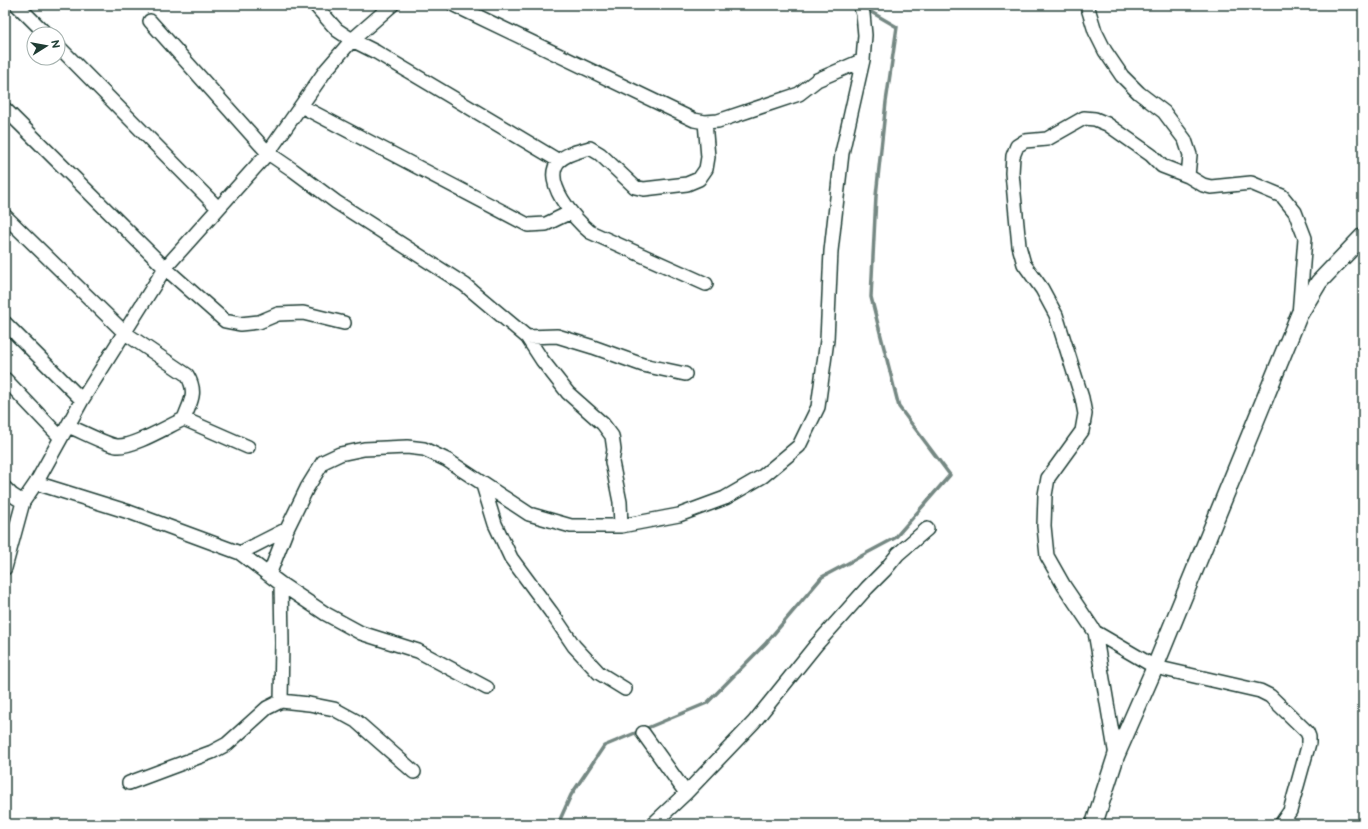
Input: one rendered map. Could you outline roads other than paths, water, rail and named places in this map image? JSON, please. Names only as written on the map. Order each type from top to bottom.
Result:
[{"type":"street","points":[[17,5],[38,26]]},
{"type":"street","points":[[315,5],[337,30],[352,40],[376,52],[559,161]]},
{"type":"street","points":[[5,568],[23,502],[36,483],[82,400],[166,268],[268,153],[326,70],[352,40],[392,5]]},
{"type":"street","points":[[454,5],[694,120],[705,122],[718,121],[799,94],[817,80],[864,60]]},
{"type":"street","points":[[269,575],[287,529],[307,488],[323,462],[340,454],[364,449],[407,447],[424,449],[447,460],[529,514],[571,526],[621,526],[679,515],[724,498],[763,476],[799,446],[818,407],[827,340],[831,251],[842,153],[864,60],[865,35],[863,14],[860,5]]},
{"type":"street","points":[[1087,5],[1095,31],[1105,51],[1122,76],[1164,112],[1185,140],[1190,155],[1188,176]]},
{"type":"street","points":[[150,22],[268,153],[336,202],[465,285],[527,337],[542,360],[568,393],[603,424],[612,436],[614,450],[612,462],[620,502],[621,526]]},
{"type":"street","points":[[66,54],[218,208]]},
{"type":"street","points":[[301,106],[528,225],[546,224],[571,212]]},
{"type":"street","points":[[5,109],[166,268],[225,321],[240,324],[259,322],[278,314],[303,314],[344,323]]},
{"type":"street","points":[[1116,756],[1095,632],[1064,586],[1047,556],[1044,526],[1045,495],[1048,478],[1082,431],[1085,414],[1082,398],[1056,315],[1048,299],[1024,264],[1019,246],[1012,173],[1013,156],[1018,146],[1025,141],[1047,139],[1084,118],[1095,119],[1107,124],[1151,155],[1162,166],[1188,176],[1203,185],[1211,187],[1251,183],[1282,196],[1295,212],[1305,238],[1299,315]]},
{"type":"street","points":[[705,122],[708,157],[706,169],[699,179],[687,184],[644,189],[635,187],[600,154],[590,148],[574,152],[559,161],[554,170],[555,182],[560,197],[582,225],[590,232],[706,284]]},
{"type":"street","points":[[5,216],[125,333],[187,375],[192,383],[194,392],[184,419],[170,427],[125,445],[116,446],[68,426]]},
{"type":"street","points":[[1094,824],[1116,756],[1155,667],[1299,315],[1319,282],[1363,236]]},
{"type":"street","points":[[5,323],[82,400]]},
{"type":"street","points":[[527,337],[557,336],[593,346],[643,365],[685,374]]},
{"type":"street","points":[[5,379],[61,438]]},
{"type":"street","points":[[184,419],[248,447]]},
{"type":"street","points":[[36,483],[129,512],[240,553],[280,584],[326,614],[361,633],[418,651],[487,688]]},
{"type":"street","points":[[483,484],[495,524],[511,558],[574,646],[599,673],[625,689]]},
{"type":"street","points":[[5,488],[12,495],[23,502]]},
{"type":"street","points":[[240,553],[287,529]]},
{"type":"street","points":[[653,824],[686,793],[754,722],[816,645],[867,588],[898,554],[927,529]]},
{"type":"street","points":[[280,584],[282,643],[281,701]]},
{"type":"street","points":[[1095,632],[1155,667],[1260,691],[1270,696],[1307,732],[1309,743],[1290,811],[1281,824]]},
{"type":"street","points":[[128,783],[212,752],[227,744],[267,708],[281,701],[309,704],[334,709],[356,721],[414,772]]},
{"type":"street","points":[[643,732],[686,793]]},
{"type":"waterway","points":[[558,824],[571,795],[604,746],[707,703],[766,643],[822,577],[895,538],[950,475],[899,407],[871,297],[876,196],[886,102],[897,27],[866,9]]}]
